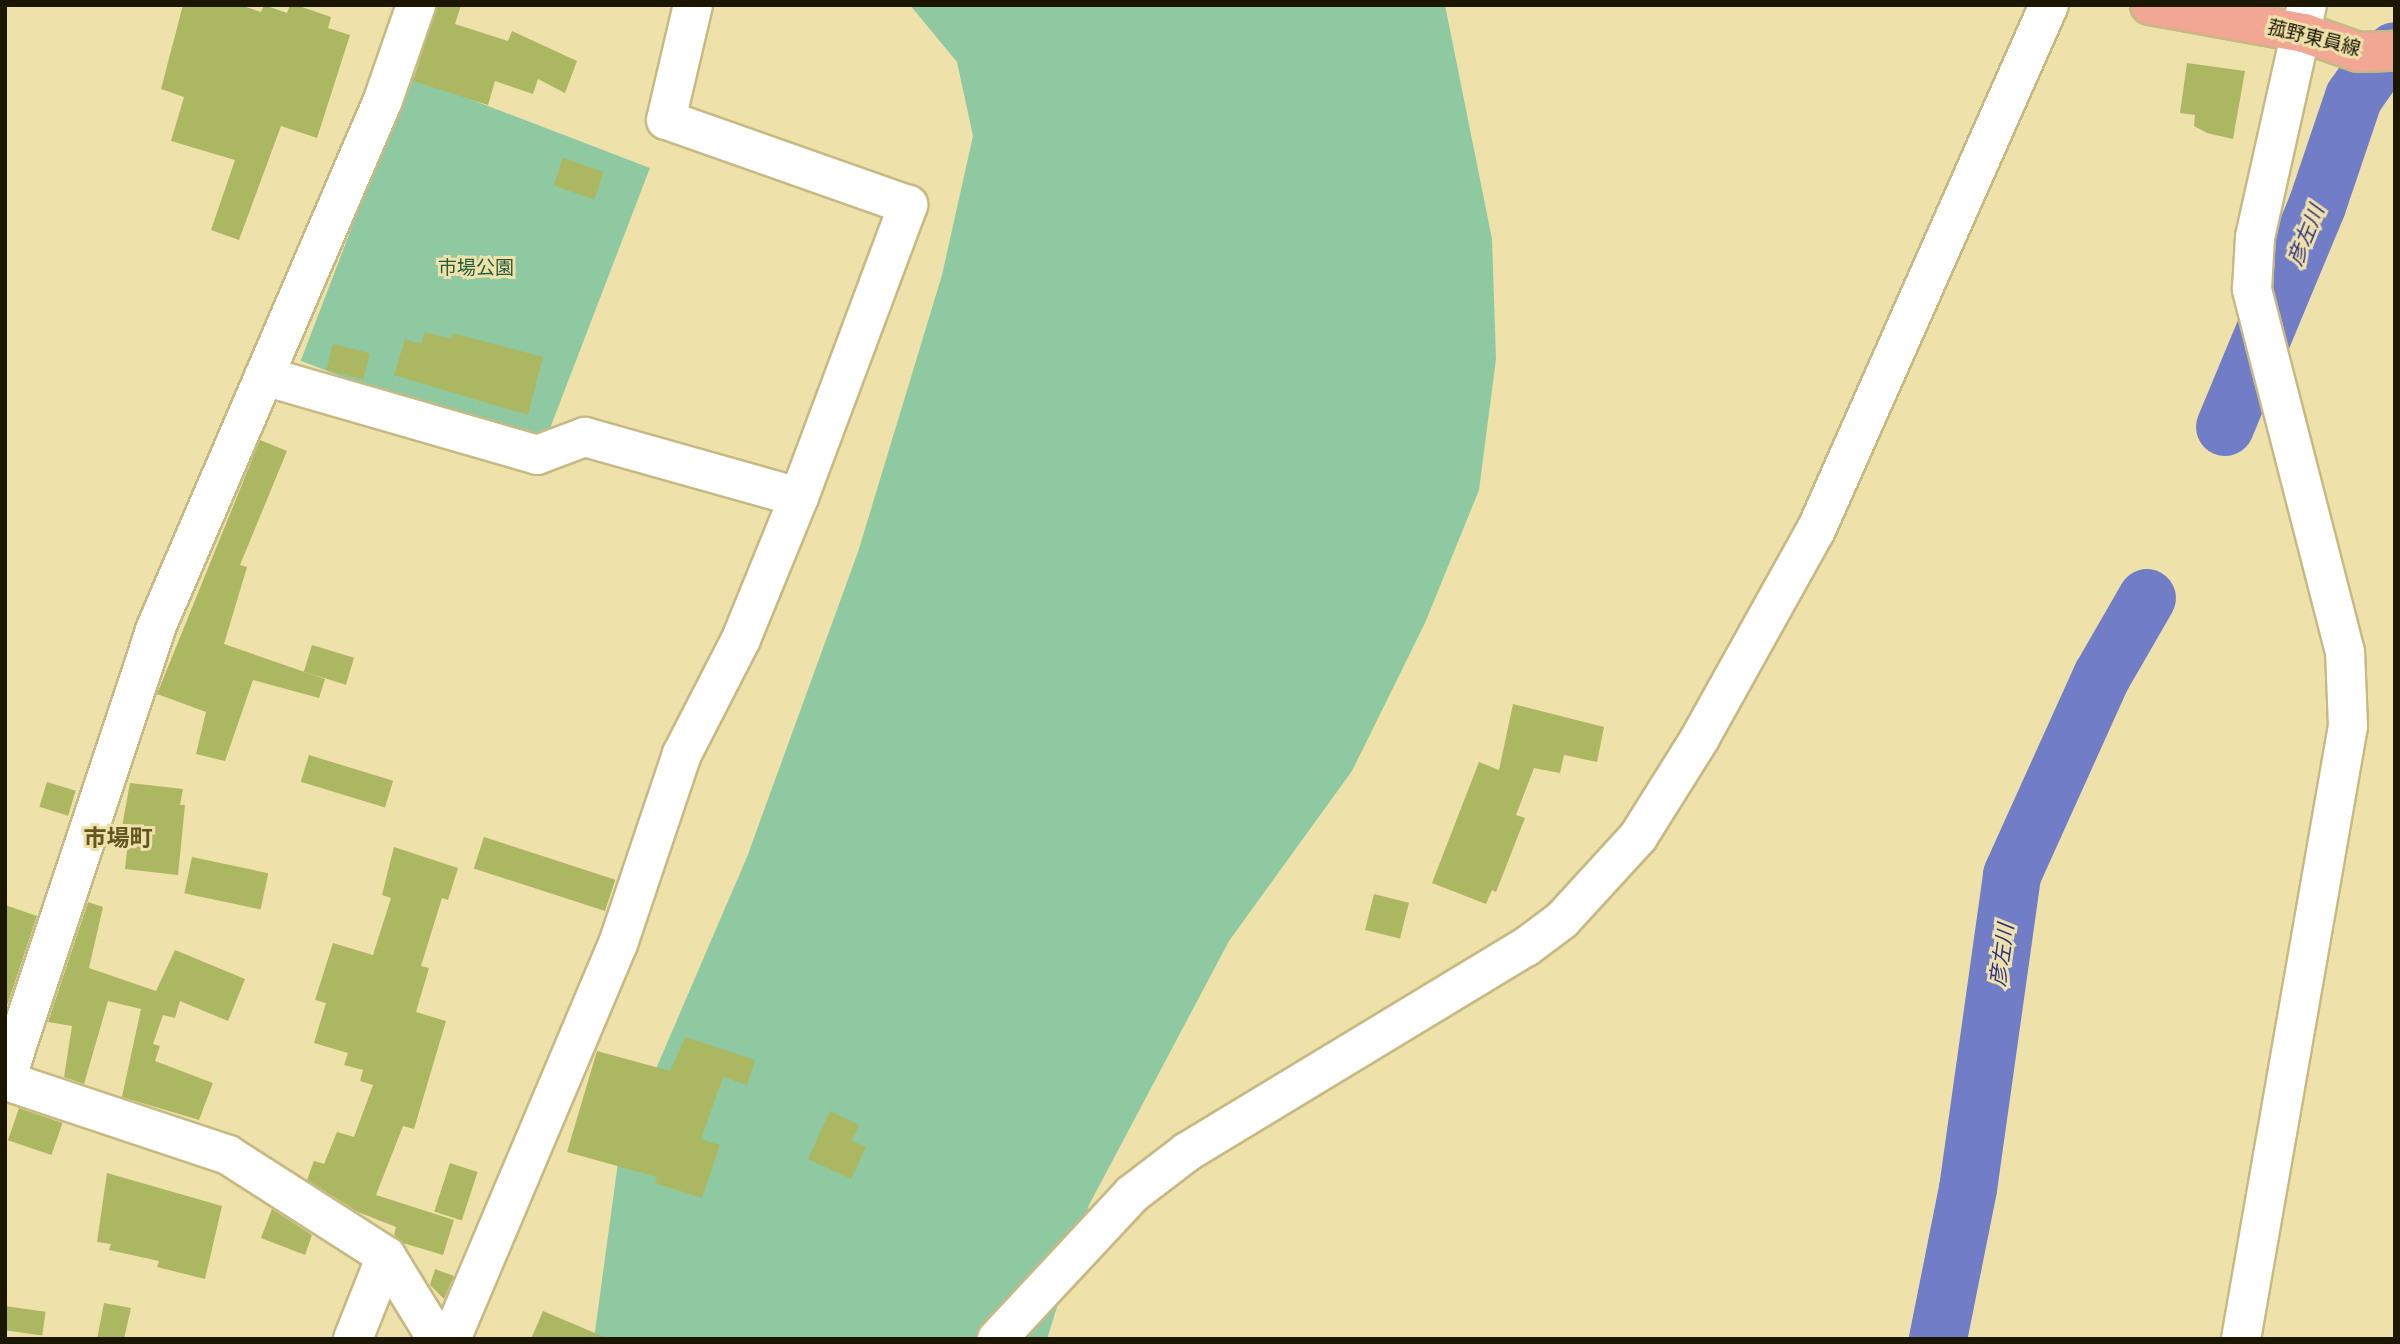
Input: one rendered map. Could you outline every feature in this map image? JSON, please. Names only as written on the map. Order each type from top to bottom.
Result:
[{"type":"main road","name":"菰野東員線","points":[[2150,5],[2305,19],[2377,52]]},
{"type":"street","points":[[416,5],[383,100],[155,630],[17,1016],[5,1082],[228,1155],[386,1256],[437,1339]]},
{"type":"street","points":[[451,1339],[618,944],[682,754],[741,639],[799,497],[908,205],[666,120],[693,5]]},
{"type":"street","points":[[997,1339],[1132,1194],[1187,1152],[1526,947],[1571,911],[1638,837],[1700,738],[1816,530],[2049,5]]},
{"type":"street","points":[[2241,1339],[2348,726],[2345,652],[2252,289],[2255,237],[2305,19]]},
{"type":"street","points":[[264,376],[537,455],[585,437],[799,497]]},
{"type":"street","points":[[353,1339],[386,1256]]},
{"type":"green space","points":[[910,5],[1445,5],[1492,239],[1496,359],[1479,490],[1425,623],[1352,771],[1229,941],[1089,1205],[1047,1339],[594,1339],[619,1155],[747,857],[858,552],[942,275],[973,136],[957,62]]},
{"type":"green space","name":"市場公園","points":[[410,76],[650,168],[541,453],[301,361]]},
{"type":"building","points":[[183,5],[240,5],[261,12],[264,5],[287,13],[290,5],[296,5],[331,17],[328,28],[350,35],[317,138],[281,126],[239,240],[211,230],[235,160],[171,141],[184,97],[161,89]]},
{"type":"building","points":[[437,5],[461,5],[455,24],[508,41],[512,31],[577,61],[565,93],[538,79],[533,94],[495,81],[488,105],[413,81]]},
{"type":"building","points":[[2187,63],[2245,71],[2233,139],[2207,133],[2194,126],[2195,115],[2180,113]]},
{"type":"building","points":[[563,158],[604,172],[594,199],[554,185]]},
{"type":"building","points":[[425,332],[452,339],[453,333],[543,357],[528,415],[394,375],[405,339],[421,344]]},
{"type":"building","points":[[333,344],[370,353],[363,379],[326,370]]},
{"type":"building","points":[[260,440],[287,451],[240,565],[247,567],[224,644],[325,679],[319,698],[253,680],[225,761],[196,754],[206,712],[157,694]]},
{"type":"building","points":[[312,645],[354,658],[346,685],[304,672]]},
{"type":"building","points":[[1513,704],[1604,727],[1597,762],[1564,755],[1560,773],[1534,768],[1516,815],[1525,818],[1496,892],[1492,890],[1486,904],[1432,883],[1479,762],[1499,770]]},
{"type":"building","points":[[309,755],[393,781],[385,808],[301,782]]},
{"type":"building","points":[[47,782],[76,791],[68,816],[39,807]]},
{"type":"building","points":[[130,783],[183,789],[180,805],[185,805],[178,875],[125,869],[129,832],[121,832]]},
{"type":"building","points":[[484,837],[615,880],[605,911],[474,868]]},
{"type":"building","points":[[394,847],[458,868],[448,900],[442,898],[421,966],[429,968],[416,1012],[446,1021],[414,1129],[403,1126],[376,1195],[454,1220],[443,1255],[403,1243],[394,1235],[396,1227],[358,1212],[307,1180],[314,1161],[324,1164],[337,1132],[354,1137],[373,1085],[360,1081],[363,1070],[344,1065],[348,1053],[314,1043],[326,1003],[315,1000],[333,943],[373,955],[391,898],[382,895]]},
{"type":"building","points":[[192,857],[268,873],[261,909],[184,893]]},
{"type":"building","points":[[1374,894],[1409,903],[1400,939],[1365,930]]},
{"type":"building","points":[[88,902],[103,907],[89,968],[156,991],[175,950],[245,979],[228,1021],[180,1001],[175,1018],[163,1015],[153,1044],[160,1046],[155,1061],[213,1083],[199,1120],[122,1097],[141,1009],[108,1001],[84,1084],[64,1077],[72,1026],[48,1022]]},
{"type":"building","points":[[5,905],[37,916],[5,1012]]},
{"type":"building","points":[[685,1037],[755,1060],[747,1085],[723,1077],[701,1139],[720,1145],[702,1198],[655,1183],[657,1177],[567,1152],[597,1051],[670,1071]]},
{"type":"building","points":[[19,1108],[62,1123],[51,1155],[8,1140]]},
{"type":"building","points":[[830,1111],[859,1125],[852,1141],[866,1147],[851,1179],[808,1159]]},
{"type":"building","points":[[450,1163],[478,1172],[462,1220],[434,1212]]},
{"type":"building","points":[[107,1173],[222,1206],[205,1279],[157,1267],[159,1261],[109,1250],[111,1244],[97,1242]]},
{"type":"building","points":[[272,1209],[312,1235],[305,1255],[261,1238]]},
{"type":"building","points":[[435,1269],[454,1276],[444,1299],[430,1285]]},
{"type":"building","points":[[104,1303],[131,1308],[124,1339],[97,1339]]},
{"type":"building","points":[[5,1306],[46,1312],[42,1335],[5,1330]]},
{"type":"building","points":[[543,1311],[609,1339],[531,1339]]},
{"type":"waterway","name":"彦左川","points":[[2225,427],[2317,206],[2354,97],[2372,71],[2395,51]]},
{"type":"waterway","name":"彦左川","points":[[1938,1339],[1968,1189],[2012,875],[2102,676],[2147,598]]},
{"type":"district","name":"市場町","points":[[118,837]]}]
